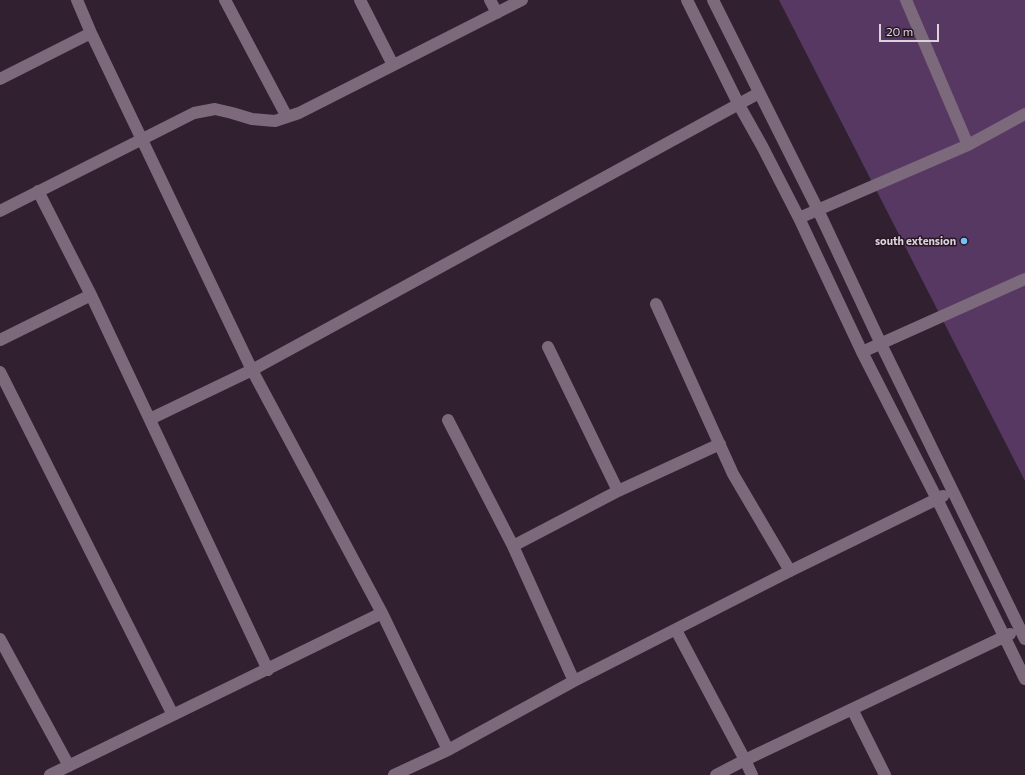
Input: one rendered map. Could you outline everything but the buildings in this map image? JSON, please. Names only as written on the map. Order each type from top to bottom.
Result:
[{"type":"street","points":[[77,0],[252,370],[382,613],[448,750]]},
{"type":"street","points":[[225,0],[287,117]]},
{"type":"street","points":[[360,0],[393,65]]},
{"type":"street","points":[[490,0],[497,13]]},
{"type":"street","points":[[0,211],[194,113],[214,110],[232,113],[252,119],[275,121],[299,113],[522,0]]},
{"type":"street","points":[[687,0],[739,105],[762,146],[798,218],[862,352],[937,499],[1025,679]]},
{"type":"street","points":[[713,0],[818,210],[881,344],[1023,634],[1004,637],[716,775]]},
{"type":"street","points":[[906,0],[968,145]]},
{"type":"street","points":[[0,79],[91,32]]},
{"type":"street","points":[[150,419],[252,370],[759,93]]},
{"type":"street","points":[[798,218],[968,145],[1025,114]]},
{"type":"street","points":[[38,191],[91,295],[268,670]]},
{"type":"street","points":[[862,352],[1025,279]]},
{"type":"street","points":[[0,340],[91,295]]},
{"type":"street","points":[[656,304],[733,474],[790,571]]},
{"type":"street","points":[[548,347],[618,491]]},
{"type":"street","points":[[0,372],[174,715]]},
{"type":"street","points":[[448,420],[513,546],[574,681]]},
{"type":"street","points":[[513,546],[618,491],[720,444]]},
{"type":"street","points":[[394,775],[448,750],[574,681],[790,571],[953,491]]},
{"type":"street","points":[[50,775],[268,670],[382,613]]},
{"type":"street","points":[[676,630],[752,775]]},
{"type":"street","points":[[0,639],[69,766]]},
{"type":"street","points":[[852,709],[885,775]]},
{"type":"place","name":"south extension","points":[[964,241]]}]
